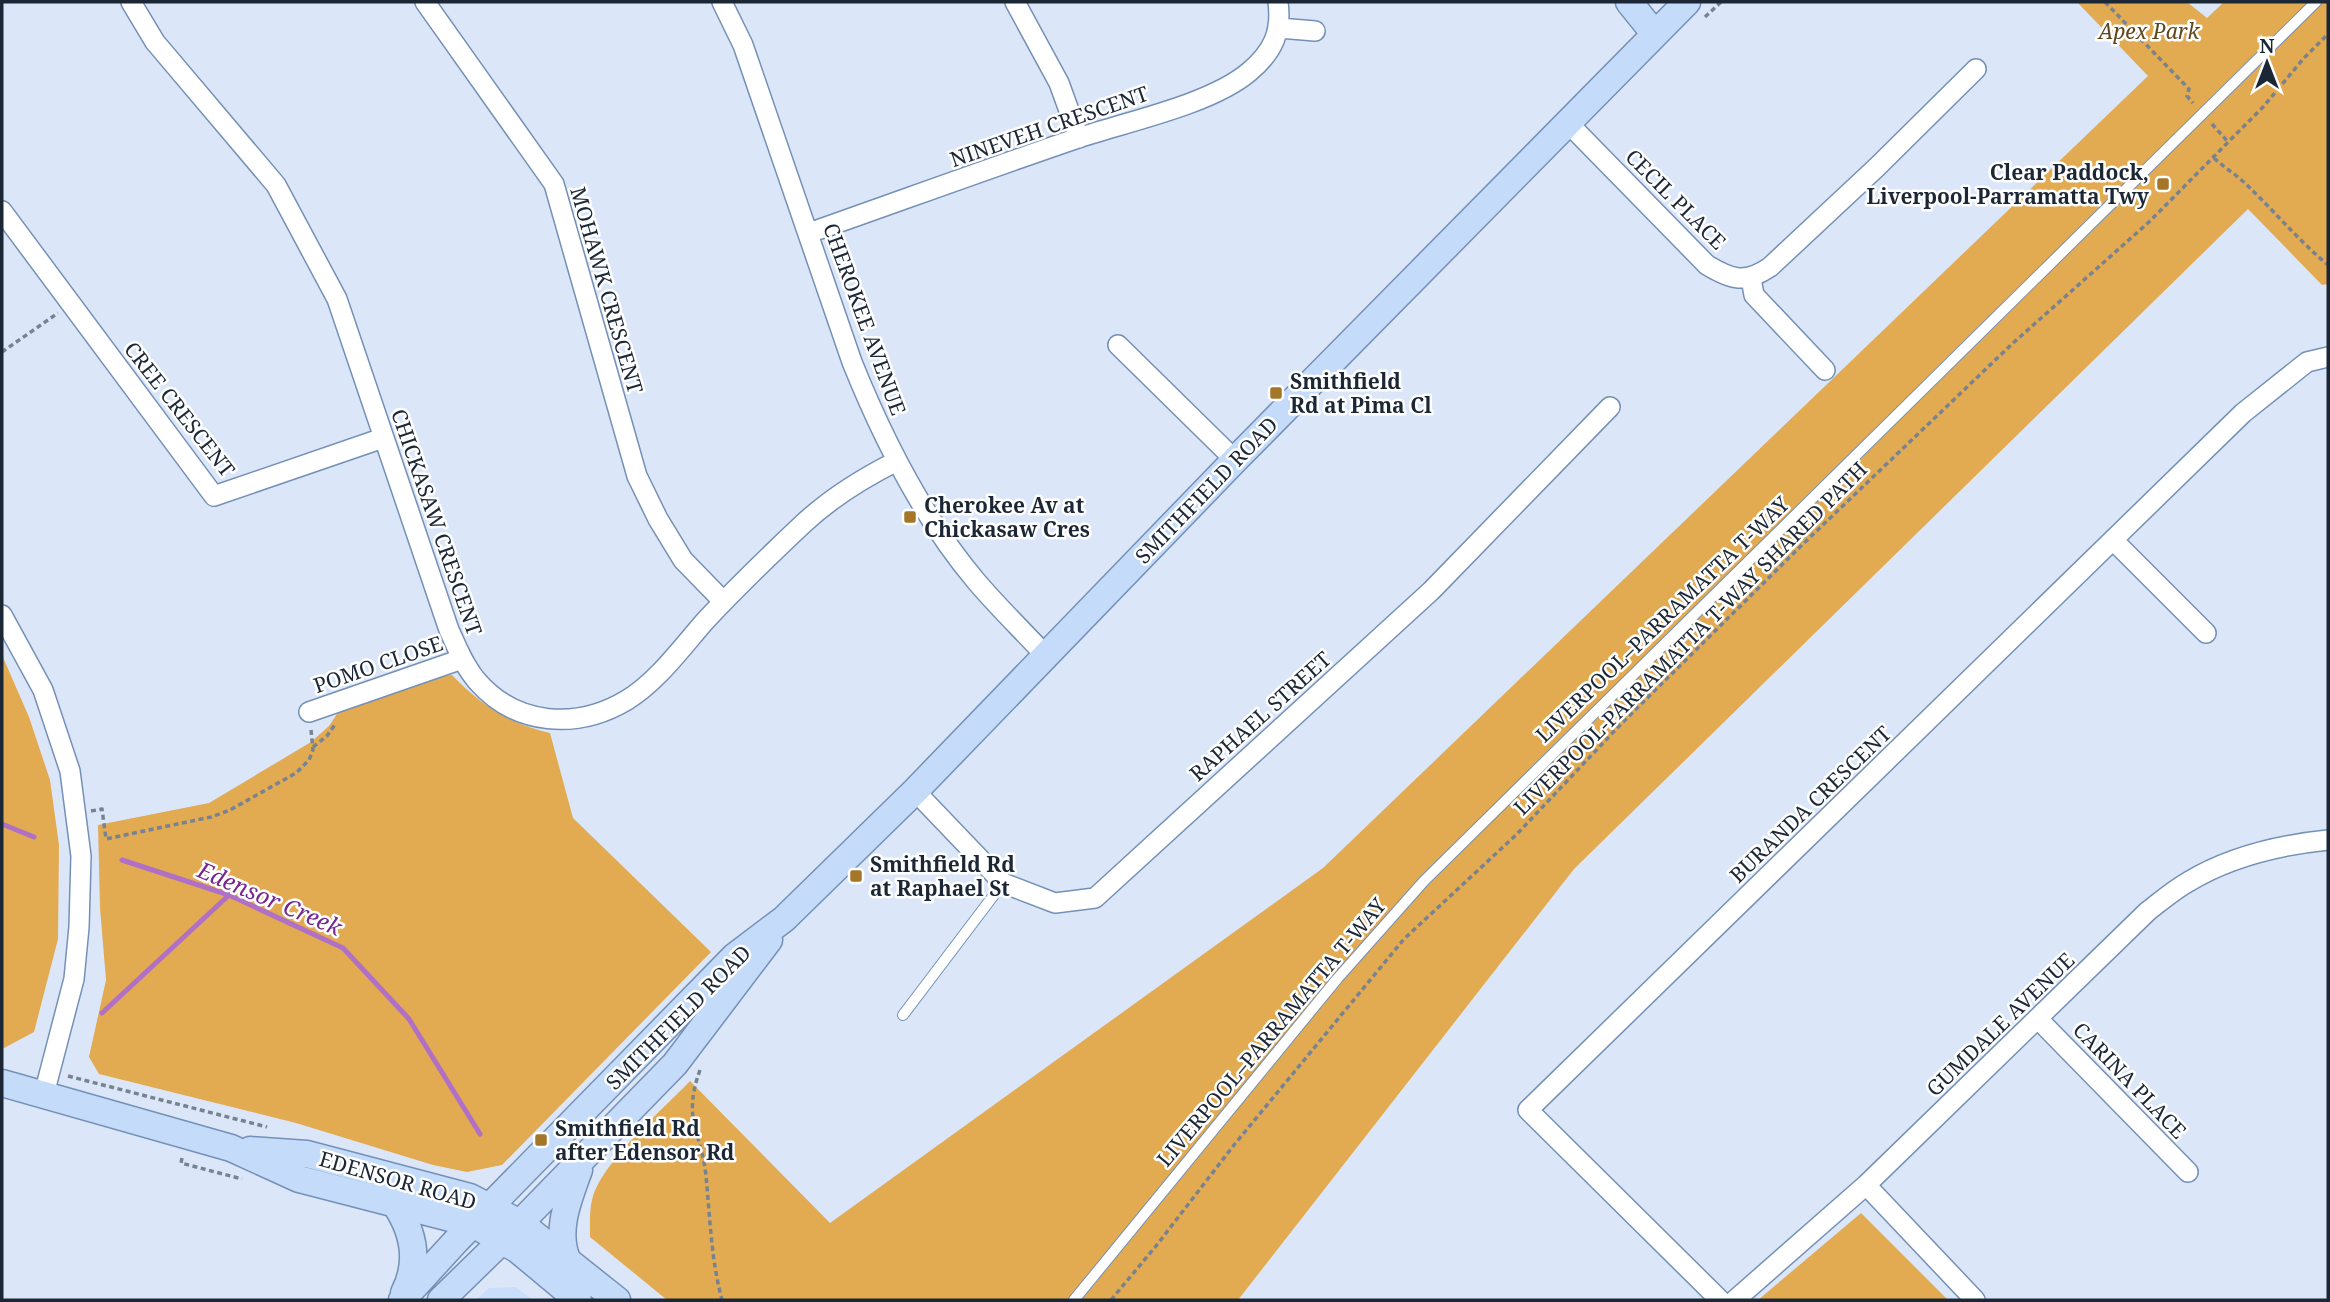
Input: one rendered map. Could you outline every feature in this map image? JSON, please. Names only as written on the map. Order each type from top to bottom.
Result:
[{"type":"main road","points":[[1629,2],[1654,33]]},
{"type":"main road","name":"SMITHFIELD ROAD","points":[[401,1300],[735,956],[784,919],[915,791],[1235,460],[1687,2]]},
{"type":"main road","name":"SMITHFIELD ROAD","points":[[441,1300],[674,1064],[784,919]]},
{"type":"main road","name":"EDENSOR ROAD","points":[[2,1083],[231,1148],[299,1179],[395,1204],[482,1216]]},
{"type":"main road","name":"EDENSOR ROAD","points":[[231,1148],[307,1154],[462,1195],[482,1216],[568,1259],[617,1300]]},
{"type":"main road","points":[[568,1259],[563,1241],[564,1216],[584,1158]]},
{"type":"main road","points":[[395,1204],[405,1218],[413,1241],[414,1255],[410,1281],[401,1300]]},
{"type":"main road","name":"EDENSOR ROAD","points":[[511,1231],[518,1250],[578,1300]]},
{"type":"street","name":"CHICKASAW CRESCENT","points":[[131,2],[155,42],[276,185],[337,299],[383,439],[461,659],[477,682],[509,707],[547,720],[578,719],[628,699],[650,682],[723,601],[807,521],[853,484],[897,461]]},
{"type":"street","name":"MOHAWK CRESCENT","points":[[425,2],[554,184],[637,476],[658,519],[683,560],[723,601]]},
{"type":"street","name":"CHEROKEE AVENUE","points":[[722,2],[743,46],[852,362],[897,461],[955,554],[975,580],[1045,655]]},
{"type":"street","points":[[1015,2],[1059,83],[1079,138]]},
{"type":"street","points":[[1278,2],[1279,28],[1315,31]]},
{"type":"street","name":"NINEVEH CRESCENT","points":[[809,233],[1226,87],[1250,71],[1272,47],[1279,28]]},
{"type":"street","points":[[1825,370],[1754,295],[1751,278],[1770,267],[1976,69]]},
{"type":"street","name":"CECIL PLACE","points":[[1568,124],[1707,265],[1725,276],[1751,278]]},
{"type":"street","name":"CREE CRESCENT","points":[[2,211],[214,496],[383,439]]},
{"type":"street","points":[[1118,345],[1235,460]]},
{"type":"street","name":"BURANDA CRESCENT","points":[[1720,1300],[1528,1110],[2243,413],[2307,362],[2328,358]]},
{"type":"street","name":"RAPHAEL STREET","points":[[915,791],[1003,883],[1055,903],[1095,898],[1431,590],[1609,407]]},
{"type":"street","points":[[2114,541],[2206,633]]},
{"type":"street","points":[[2,615],[43,690],[70,771],[80,856],[79,927],[74,979],[44,1094]]},
{"type":"street","name":"POMO CLOSE","points":[[309,712],[461,659]]},
{"type":"street","name":"GUMDALE AVENUE","points":[[1735,1300],[1866,1185],[2147,911],[2187,882],[2229,861],[2277,846],[2328,840]]},
{"type":"street","name":"CARINA PLACE","points":[[2038,1018],[2188,1172]]},
{"type":"street","points":[[1866,1185],[1975,1300]]},
{"type":"lane","name":"LIVERPOOL–PARRAMATTA T-WAY","points":[[1074,1300],[1337,979],[1424,881],[2316,2]]},
{"type":"lane","points":[[903,1015],[1003,883]]},
{"type":"path","points":[[2105,2],[2189,89],[2187,96]]},
{"type":"path","name":"LIVERPOOL-PARRAMATTA T-WAY SHARED PATH","points":[[1111,1300],[1234,1145],[1404,939],[1516,835],[1622,723],[1803,544],[2012,344],[2149,222],[2214,158],[2328,34]]},
{"type":"path","points":[[2214,158],[2228,172],[2245,183],[2328,265]]},
{"type":"path","points":[[2,352],[71,304]]},
{"type":"path","points":[[75,813],[102,809],[106,839],[211,817],[230,810],[296,774],[309,760],[313,747],[309,712]]},
{"type":"path","points":[[702,1064],[692,1090],[691,1119],[706,1173],[711,1239],[722,1300]]},
{"type":"shaded area","points":[[516,1287],[533,1300],[476,1300],[489,1288]]},
{"type":"green space","name":"Apex Park","points":[[2077,2],[2187,2],[2207,18],[2224,2],[2328,2],[2328,284],[2322,285],[2248,209],[1574,869],[1238,1300],[667,1300],[590,1237],[591,1204],[601,1179],[623,1149],[690,1081],[830,1223],[1323,868],[2148,76]]},
{"type":"green space","points":[[2,655],[29,717],[50,780],[59,845],[58,939],[34,1032],[4,1048],[2,1047]]},
{"type":"green space","points":[[452,675],[496,712],[521,724],[550,733],[573,818],[711,952],[502,1165],[467,1172],[433,1165],[296,1123],[99,1074],[89,1057],[106,980],[100,908],[98,825],[209,803],[311,742],[329,726],[341,708]]},
{"type":"green space","points":[[1861,1213],[1948,1300],[1758,1300]]},
{"type":"waterway","name":"Edensor Creek","points":[[2,824],[34,837]]},
{"type":"waterway","name":"Edensor Creek","points":[[122,860],[229,895],[343,948],[409,1019],[480,1134]]},
{"type":"waterway","points":[[102,1013],[229,895]]},
{"type":"place","name":"Clear Paddock, Liverpool-Parramatta Twy","points":[[2163,184]]},
{"type":"place","name":"Smithfield Rd at Pima Cl","points":[[1276,393]]},
{"type":"place","name":"Cherokee Av at Chickasaw Cres","points":[[910,517]]},
{"type":"place","name":"Smithfield Rd at Raphael St","points":[[856,876]]},
{"type":"place","name":"Smithfield Rd after Edensor Rd","points":[[541,1140]]}]
